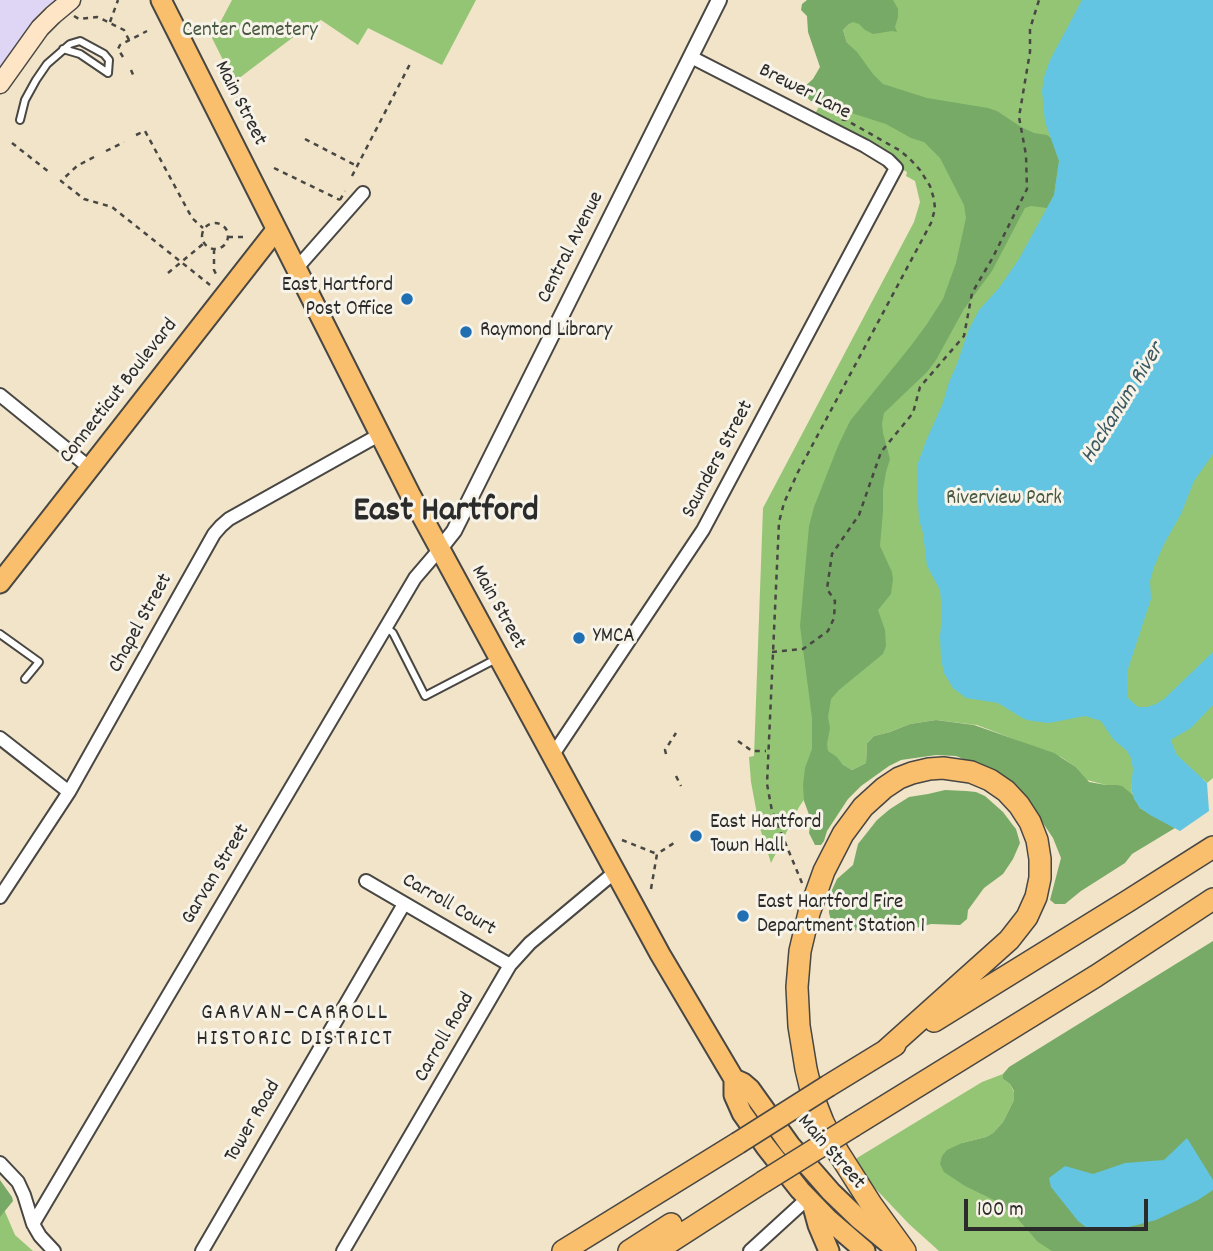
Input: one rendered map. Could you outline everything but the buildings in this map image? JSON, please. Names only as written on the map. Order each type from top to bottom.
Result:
[{"type":"highway","points":[[884,1052],[1009,940],[1027,917],[1036,897],[1040,859],[1030,822],[1006,791],[971,772],[943,768],[912,773],[884,788],[863,807],[842,834],[824,871],[809,913],[800,951],[797,987],[799,1026],[808,1078],[817,1108],[851,1174],[905,1251]]},
{"type":"highway","points":[[563,1251],[1213,847]]},
{"type":"highway","points":[[659,1249],[1096,976],[1213,899]]},
{"type":"highway","points":[[629,1251],[677,1220],[734,1200]]},
{"type":"main road","name":"Main Street","points":[[161,0],[439,550],[667,966],[734,1079],[753,1092],[798,1155],[831,1192],[898,1251]]},
{"type":"main road","points":[[0,84],[40,28],[53,15],[73,8]]},
{"type":"main road","name":"Connecticut Boulevard","points":[[2,575],[90,468],[276,230]]},
{"type":"main road","name":"Main Street","points":[[734,1079],[735,1098],[746,1119],[778,1163],[810,1200],[865,1251]]},
{"type":"main road","points":[[810,1200],[829,1251]]},
{"type":"street","name":"Central Avenue","points":[[439,550],[460,519],[719,0]]},
{"type":"street","name":"Brewer Lane","points":[[691,57],[877,153],[896,168]]},
{"type":"street","name":"Saunders Street","points":[[552,756],[703,530],[896,168]]},
{"type":"street","points":[[296,269],[363,193]]},
{"type":"street","points":[[0,395],[90,468]]},
{"type":"street","name":"Chapel Street","points":[[0,897],[69,792],[220,526],[379,435]]},
{"type":"street","name":"Garvan Street","points":[[33,1224],[386,627],[415,579],[439,550]]},
{"type":"street","points":[[0,738],[69,792]]},
{"type":"street","name":"Carroll Road","points":[[343,1251],[510,965],[530,943],[615,872]]},
{"type":"street","name":"Carroll Court","points":[[366,881],[510,965]]},
{"type":"street","name":"Tower Road","points":[[202,1251],[404,904]]},
{"type":"street","points":[[0,1163],[18,1182],[33,1224],[54,1251]]},
{"type":"street","points":[[750,1251],[810,1200]]},
{"type":"lane","points":[[20,120],[25,100],[47,64],[63,49],[76,41],[101,51],[107,57],[108,73],[80,54],[63,49]]},
{"type":"lane","points":[[386,627],[393,633],[425,696],[498,659]]},
{"type":"lane","points":[[0,634],[39,662],[25,679]]},
{"type":"path","points":[[110,23],[118,0]]},
{"type":"path","points":[[772,652],[803,649],[828,631],[834,618],[835,601],[827,589],[832,554],[859,515],[881,452],[912,413],[920,387],[964,336],[972,293],[1027,189],[1026,155],[1019,117],[1030,52],[1030,29],[1039,0]]},
{"type":"path","points":[[73,8],[79,19],[101,18],[124,30],[129,40]]},
{"type":"path","points":[[123,57],[119,47],[147,31]]},
{"type":"path","points":[[352,176],[410,64]]},
{"type":"path","points":[[131,69],[134,77]]},
{"type":"path","points":[[804,890],[770,806],[767,784],[766,751],[777,529],[797,472],[932,221],[935,209],[932,191],[926,179],[905,154],[844,119],[836,119],[824,125]]},
{"type":"path","points":[[136,135],[145,131],[192,218],[204,228]]},
{"type":"path","points":[[305,139],[357,166]]},
{"type":"path","points":[[106,152],[124,142]]},
{"type":"path","points":[[12,143],[49,172]]},
{"type":"path","points":[[94,157],[77,166],[61,181],[84,199],[112,207],[210,285]]},
{"type":"path","points":[[274,168],[340,201]]},
{"type":"path","points":[[210,223],[219,223],[226,228],[228,237],[225,244],[214,249],[204,243],[201,236],[210,223]]},
{"type":"path","points":[[228,237],[245,237]]},
{"type":"path","points":[[168,273],[204,243]]},
{"type":"path","points":[[214,249],[214,270],[217,276]]},
{"type":"path","points":[[666,754],[665,750],[676,733]]},
{"type":"path","points":[[738,741],[752,751],[766,751]]},
{"type":"path","points":[[676,776],[681,786]]},
{"type":"path","points":[[622,839],[657,853]]},
{"type":"path","points":[[651,890],[657,853],[677,841]]},
{"type":"shaded area","points":[[0,0],[55,0],[31,23],[0,67]]},
{"type":"green space","name":"Center Cemetery","points":[[232,0],[476,0],[442,65],[368,28],[358,45],[321,20],[300,32],[234,82],[212,38]]},
{"type":"green space","points":[[807,0],[893,0],[898,9],[895,27],[897,32],[873,34],[853,22],[843,30],[847,43],[883,84],[927,98],[997,111],[1021,127],[1052,139],[1059,161],[1054,195],[1047,208],[1025,208],[992,271],[964,309],[936,360],[884,413],[883,433],[890,459],[883,490],[880,546],[893,579],[891,594],[878,610],[885,630],[886,646],[883,654],[831,699],[827,744],[828,751],[852,770],[866,763],[867,743],[874,736],[910,724],[936,720],[974,725],[1054,753],[1076,767],[1089,782],[1122,786],[1133,795],[1140,808],[1175,828],[1132,854],[1125,863],[1065,904],[1055,904],[1050,900],[1061,858],[1053,838],[1041,820],[1030,806],[973,763],[956,756],[936,755],[901,760],[889,766],[848,799],[821,845],[815,845],[809,833],[811,820],[804,801],[803,785],[805,768],[812,749],[812,718],[800,626],[809,526],[814,507],[850,421],[910,347],[943,299],[956,263],[966,218],[964,205],[940,158],[924,142],[886,124],[832,104],[811,101],[804,95],[802,89],[813,79],[820,67],[808,32],[807,16],[801,10],[802,4]]},
{"type":"green space","name":"Riverview Park","points":[[873,0],[1213,0],[1213,778],[1207,783],[1203,779],[1133,777],[1133,795],[1117,785],[1087,780],[1076,767],[1061,757],[977,725],[936,720],[910,724],[874,736],[867,743],[866,763],[852,770],[842,764],[812,788],[799,807],[771,863],[759,825],[749,757],[754,756],[763,508],[914,222],[920,202],[915,181],[906,176],[907,172],[883,151],[814,116],[847,43],[843,30]]},
{"type":"green space","points":[[945,790],[976,792],[985,796],[1003,812],[1016,829],[1020,843],[1003,874],[984,888],[968,910],[967,919],[960,925],[931,924],[908,930],[892,925],[871,924],[849,933],[835,931],[829,913],[832,890],[837,879],[853,865],[858,844],[877,820],[909,797]]},
{"type":"green space","points":[[1213,941],[1213,1251],[1052,1251],[1038,1242],[1016,1217],[996,1201],[944,1172],[940,1164],[947,1150],[986,1137],[1003,1122],[1014,1100],[1014,1091],[1003,1079],[1003,1074],[1009,1067]]},
{"type":"green space","points":[[1003,1074],[1003,1079],[1010,1084],[1014,1092],[1014,1100],[1003,1122],[986,1137],[962,1143],[1213,1251],[939,1251],[872,1185],[856,1161],[857,1158],[982,1082]]},
{"type":"green space","points":[[0,1180],[13,1201],[0,1217]]},
{"type":"green space","points":[[0,1200],[15,1235],[33,1251],[0,1251]]},
{"type":"water","name":"Hockanum River","points":[[1082,0],[1213,0],[1213,454],[1194,481],[1181,514],[1154,567],[1150,581],[1151,599],[1127,672],[1128,698],[1138,707],[1147,707],[1164,699],[1213,652],[1213,705],[1191,728],[1171,741],[1177,755],[1207,783],[1209,811],[1180,831],[1140,808],[1131,788],[1131,758],[1101,721],[1085,716],[1049,723],[1032,721],[998,703],[966,698],[953,688],[944,673],[941,659],[940,590],[927,566],[919,520],[918,463],[969,329],[979,310],[999,288],[1019,259],[1054,195],[1059,161],[1045,122],[1042,91],[1044,77],[1050,60]]},
{"type":"water","points":[[1187,1138],[1213,1180],[1213,1190],[1156,1220],[1121,1229],[1091,1231],[1078,1221],[1051,1187],[1049,1178],[1065,1166],[1093,1174],[1125,1163],[1164,1160]]},
{"type":"place","name":"East Hartford Post Office","points":[[407,299]]},
{"type":"place","name":"Raymond Library","points":[[466,332]]},
{"type":"place","name":"YMCA","points":[[579,638]]},
{"type":"place","name":"East Hartford Town Hall","points":[[696,836]]},
{"type":"place","name":"East Hartford Fire Department Station 1","points":[[743,916]]},
{"type":"district","name":"East Hartford","points":[[446,514]]},
{"type":"district","name":"GARVAN–CARROLL HISTORIC DISTRICT","points":[[295,1028]]}]
